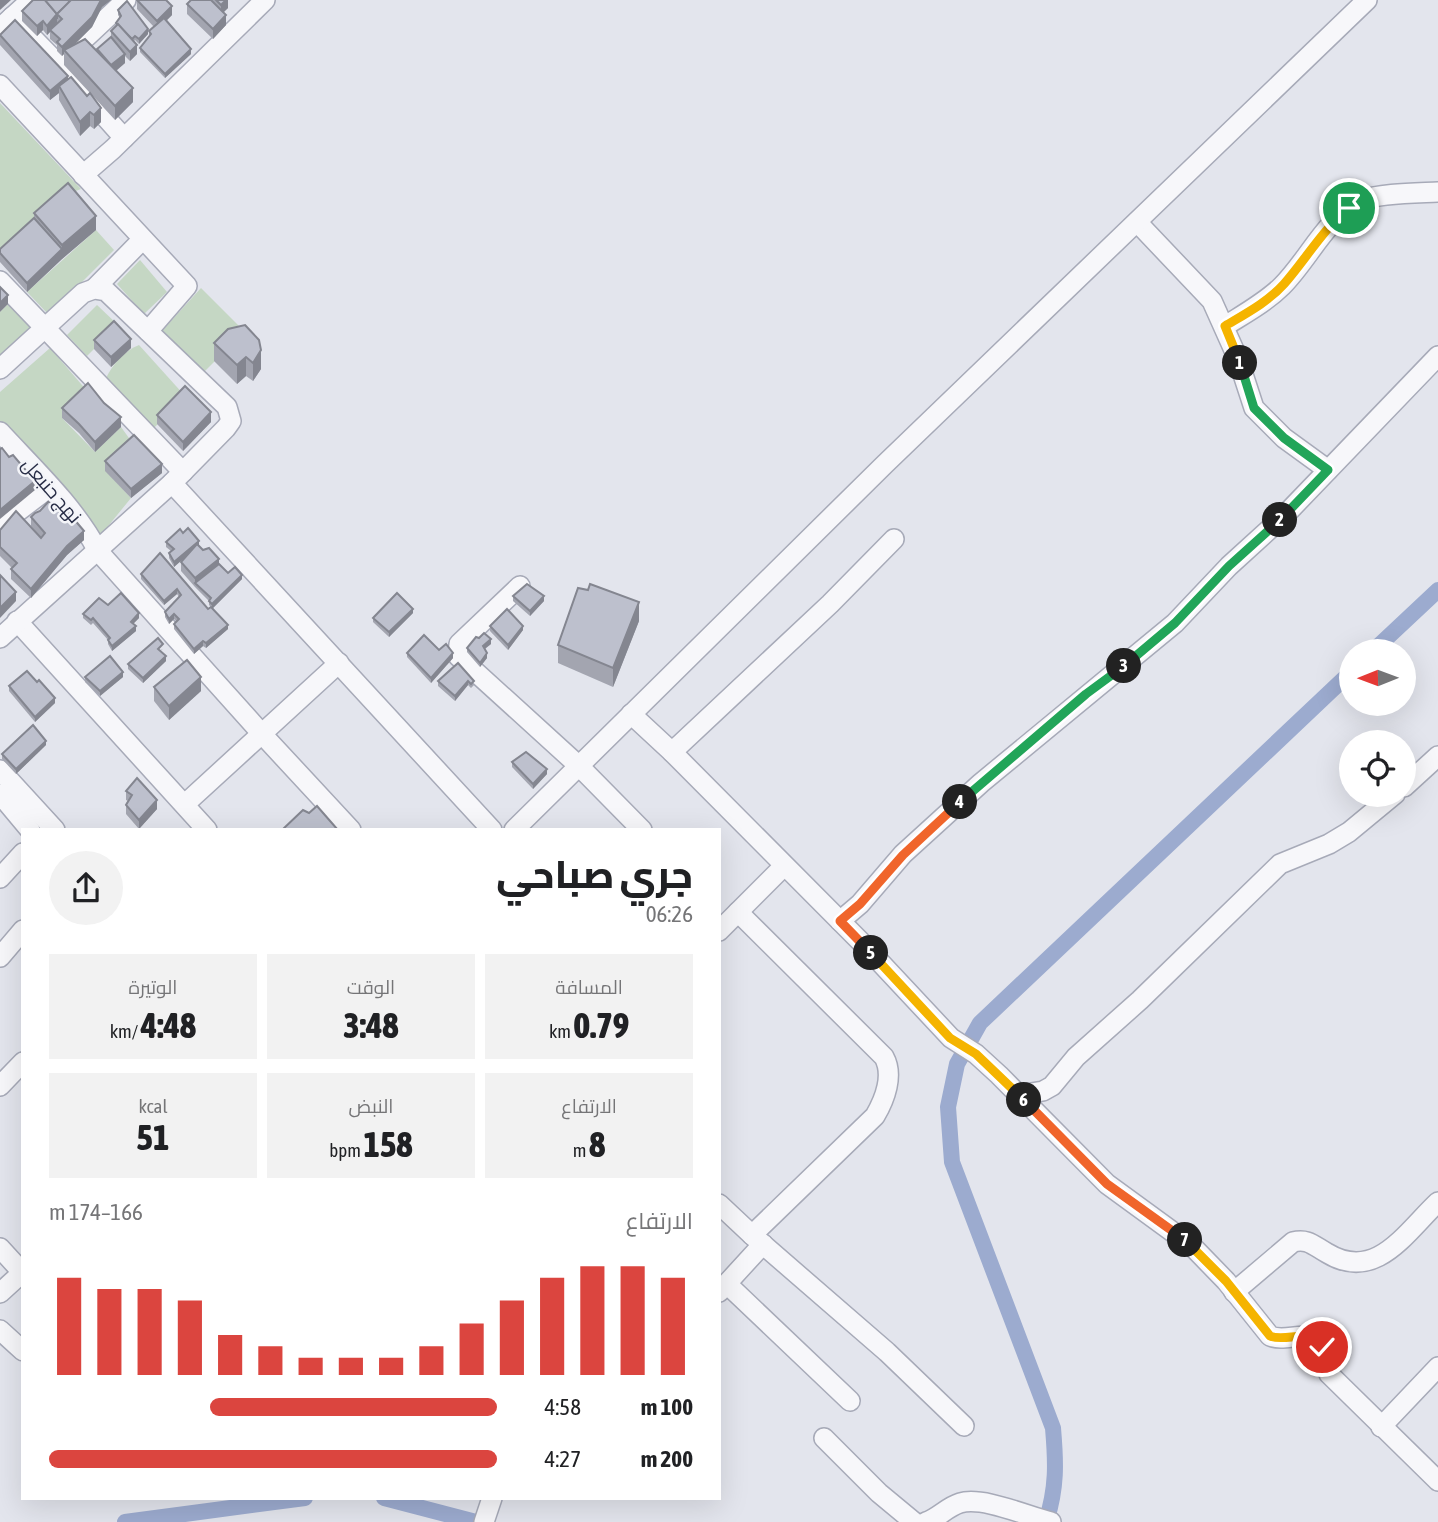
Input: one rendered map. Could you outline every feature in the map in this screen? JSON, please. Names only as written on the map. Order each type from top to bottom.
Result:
[{"type":"street","points":[[31,0],[6,23],[58,64],[124,138]]},
{"type":"street","points":[[58,64],[126,0]]},
{"type":"street","points":[[83,175],[265,0]]},
{"type":"street","points":[[515,828],[884,464],[1367,0]]},
{"type":"street","points":[[0,85],[188,288],[148,331]]},
{"type":"street","points":[[1225,326],[1255,308],[1282,286],[1336,219],[1349,208],[1366,198],[1438,192]]},
{"type":"street","points":[[1137,222],[1213,301],[1225,326],[1254,408],[1284,438],[1328,470]]},
{"type":"street","points":[[0,369],[83,293],[94,289],[142,240]]},
{"type":"street","points":[[0,281],[178,478],[339,663],[490,828]]},
{"type":"street","points":[[0,638],[178,478],[231,421],[227,407],[106,291],[94,289]]},
{"type":"street","points":[[840,921],[860,904],[903,855],[981,783],[1175,623],[1229,566],[1285,515],[1438,356]]},
{"type":"street","name":"نهج حنبعل","points":[[0,432],[80,521],[99,551],[349,828]]},
{"type":"street","points":[[0,525],[50,487]]},
{"type":"street","points":[[672,752],[830,604],[894,539]]},
{"type":"street","points":[[520,586],[459,644],[458,656],[579,765],[640,828]]},
{"type":"street","points":[[18,621],[205,828]]},
{"type":"street","points":[[185,804],[339,663]]},
{"type":"street","points":[[631,714],[840,921],[950,1038],[976,1054],[1107,1184],[1192,1246],[1270,1336],[1280,1339],[1310,1336],[1320,1342],[1329,1374],[1438,1481]]},
{"type":"street","points":[[1416,776],[1438,757]]},
{"type":"street","points":[[0,770],[53,828]]},
{"type":"street","points":[[0,794],[28,828]]},
{"type":"street","points":[[1019,1095],[1044,1091],[1052,1086],[1076,1057],[1140,1000],[1280,864],[1329,844],[1349,832],[1379,807]]},
{"type":"street","points":[[0,878],[21,855]]},
{"type":"street","points":[[784,866],[726,919],[879,1051],[887,1063],[883,1102],[874,1116],[757,1240],[723,1288],[850,1401]]},
{"type":"street","points":[[0,957],[21,932]]},
{"type":"street","points":[[0,1086],[21,1064]]},
{"type":"street","points":[[1234,1292],[1285,1248],[1300,1240],[1311,1242],[1327,1254],[1343,1261],[1363,1263],[1379,1258],[1391,1250],[1438,1202]]},
{"type":"street","points":[[721,1206],[887,1352],[964,1426]]},
{"type":"street","points":[[0,1248],[21,1270]]},
{"type":"street","points":[[0,1293],[21,1274]]},
{"type":"street","points":[[0,1330],[21,1349]]},
{"type":"street","points":[[1381,1427],[1438,1367]]},
{"type":"street","points":[[824,1438],[878,1493],[914,1522]]},
{"type":"street","points":[[484,1522],[491,1500]]},
{"type":"street","points":[[926,1522],[960,1503],[971,1502],[989,1504],[1051,1522]]},
{"type":"green space","points":[[0,103],[81,189],[73,192],[0,258]]},
{"type":"green space","points":[[96,230],[114,250],[49,315],[27,292]]},
{"type":"green space","points":[[140,260],[167,292],[144,314],[117,284]]},
{"type":"green space","points":[[201,288],[251,338],[228,348],[202,374],[161,332]]},
{"type":"green space","points":[[8,304],[34,332],[0,363],[0,312]]},
{"type":"green space","points":[[97,305],[118,325],[87,356],[67,335]]},
{"type":"green space","points":[[139,345],[185,396],[152,430],[106,378],[120,358]]},
{"type":"green space","points":[[50,348],[88,392],[62,418],[95,452],[121,427],[134,445],[106,471],[131,498],[100,536],[0,427],[0,392]]},
{"type":"building","points":[[33,0],[45,0],[57,14],[47,26],[43,21],[37,26],[22,11]]},
{"type":"building","points":[[45,0],[68,0],[70,2],[57,14]]},
{"type":"building","points":[[71,0],[101,0],[92,17],[62,47],[57,42],[60,39],[50,30],[62,19],[57,14]]},
{"type":"building","points":[[137,0],[166,0],[172,6],[157,21]]},
{"type":"building","points":[[191,0],[211,0],[226,15],[213,29],[187,4]]},
{"type":"building","points":[[127,1],[148,29],[139,39],[135,36],[132,39],[116,23],[121,16],[118,10]]},
{"type":"building","points":[[164,18],[191,49],[165,74],[140,48],[151,34],[149,31]]},
{"type":"building","points":[[15,20],[68,76],[50,91],[0,35]]},
{"type":"building","points":[[118,24],[137,45],[130,52],[111,31]]},
{"type":"building","points":[[111,37],[125,54],[111,65],[97,49]]},
{"type":"building","points":[[85,39],[133,88],[115,106],[64,50]]},
{"type":"building","points":[[71,77],[87,96],[90,93],[101,108],[94,115],[90,112],[80,122],[59,86]]},
{"type":"building","points":[[68,183],[96,216],[62,245],[34,213]]},
{"type":"building","points":[[34,218],[62,249],[27,283],[0,253],[0,249]]},
{"type":"building","points":[[0,287],[8,295],[0,303]]},
{"type":"building","points":[[114,321],[131,339],[111,357],[94,340]]},
{"type":"building","points":[[245,325],[259,340],[261,350],[253,363],[246,357],[237,365],[214,343],[228,329]]},
{"type":"building","points":[[88,383],[104,403],[121,417],[95,442],[62,408]]},
{"type":"building","points":[[185,386],[211,412],[183,442],[157,415]]},
{"type":"building","points":[[134,435],[162,464],[131,489],[105,461]]},
{"type":"building","points":[[0,449],[9,457],[13,455],[35,481],[0,510]]},
{"type":"building","points":[[49,501],[63,516],[68,512],[84,531],[67,546],[31,589],[11,569],[17,563],[0,547],[0,530],[16,511],[41,538],[45,533],[31,517]]},
{"type":"building","points":[[188,528],[199,541],[174,562],[169,553],[174,549],[166,542],[180,529],[183,533]]},
{"type":"building","points":[[197,544],[203,550],[209,548],[219,559],[195,578],[181,562]]},
{"type":"building","points":[[160,553],[208,609],[211,607],[228,625],[194,649],[174,624],[179,619],[174,614],[169,619],[165,612],[181,595],[177,589],[164,601],[141,574]]},
{"type":"building","points":[[219,564],[228,573],[235,567],[242,575],[212,604],[209,601],[211,598],[195,583]]},
{"type":"building","points":[[0,575],[16,592],[0,608]]},
{"type":"building","points":[[527,584],[544,596],[530,611],[513,596]]},
{"type":"building","points":[[590,584],[639,602],[613,668],[558,645],[578,588],[588,590]]},
{"type":"building","points":[[121,593],[139,613],[131,622],[136,626],[112,646],[108,640],[110,638],[93,618],[91,620],[83,614],[99,598],[108,605]]},
{"type":"building","points":[[397,593],[413,609],[389,632],[373,618]]},
{"type":"building","points":[[507,609],[523,626],[508,645],[490,626]]},
{"type":"building","points":[[484,633],[491,639],[483,646],[487,653],[480,663],[467,648],[476,637],[479,638]]},
{"type":"building","points":[[424,635],[439,650],[446,644],[453,653],[431,678],[407,653]]},
{"type":"building","points":[[158,638],[163,644],[158,649],[166,656],[143,678],[128,664]]},
{"type":"building","points":[[110,656],[123,672],[100,691],[85,677]]},
{"type":"building","points":[[187,660],[201,677],[169,706],[154,687]]},
{"type":"building","points":[[458,663],[474,681],[471,684],[468,681],[455,696],[438,681]]},
{"type":"building","points":[[27,671],[55,698],[35,717],[9,686]]},
{"type":"building","points":[[33,725],[46,741],[16,769],[2,754]]},
{"type":"building","points":[[526,752],[547,769],[533,784],[512,762]]},
{"type":"building","points":[[137,778],[157,800],[139,820],[126,805],[132,795],[126,791]]},
{"type":"building","points":[[317,806],[336,828],[284,828],[303,810],[309,813]]},
{"type":"waterway","points":[[1386,639],[1438,590]]},
{"type":"waterway","points":[[1046,1522],[1055,1475],[1053,1428],[952,1162],[948,1107],[957,1064],[980,1023],[1339,683]]},
{"type":"waterway","points":[[125,1522],[290,1500]]},
{"type":"waterway","points":[[392,1500],[476,1522]]},
{"type":"route","points":[[1322,1347],[1320,1342],[1310,1336],[1280,1339],[1270,1336],[1226,1281],[1192,1246],[1107,1184],[999,1075],[976,1054],[950,1038],[840,921],[860,904],[903,855],[981,783],[1175,623],[1229,566],[1285,515],[1328,470],[1303,454],[1254,408],[1225,326],[1255,308],[1282,286],[1336,219],[1349,208]]}]
